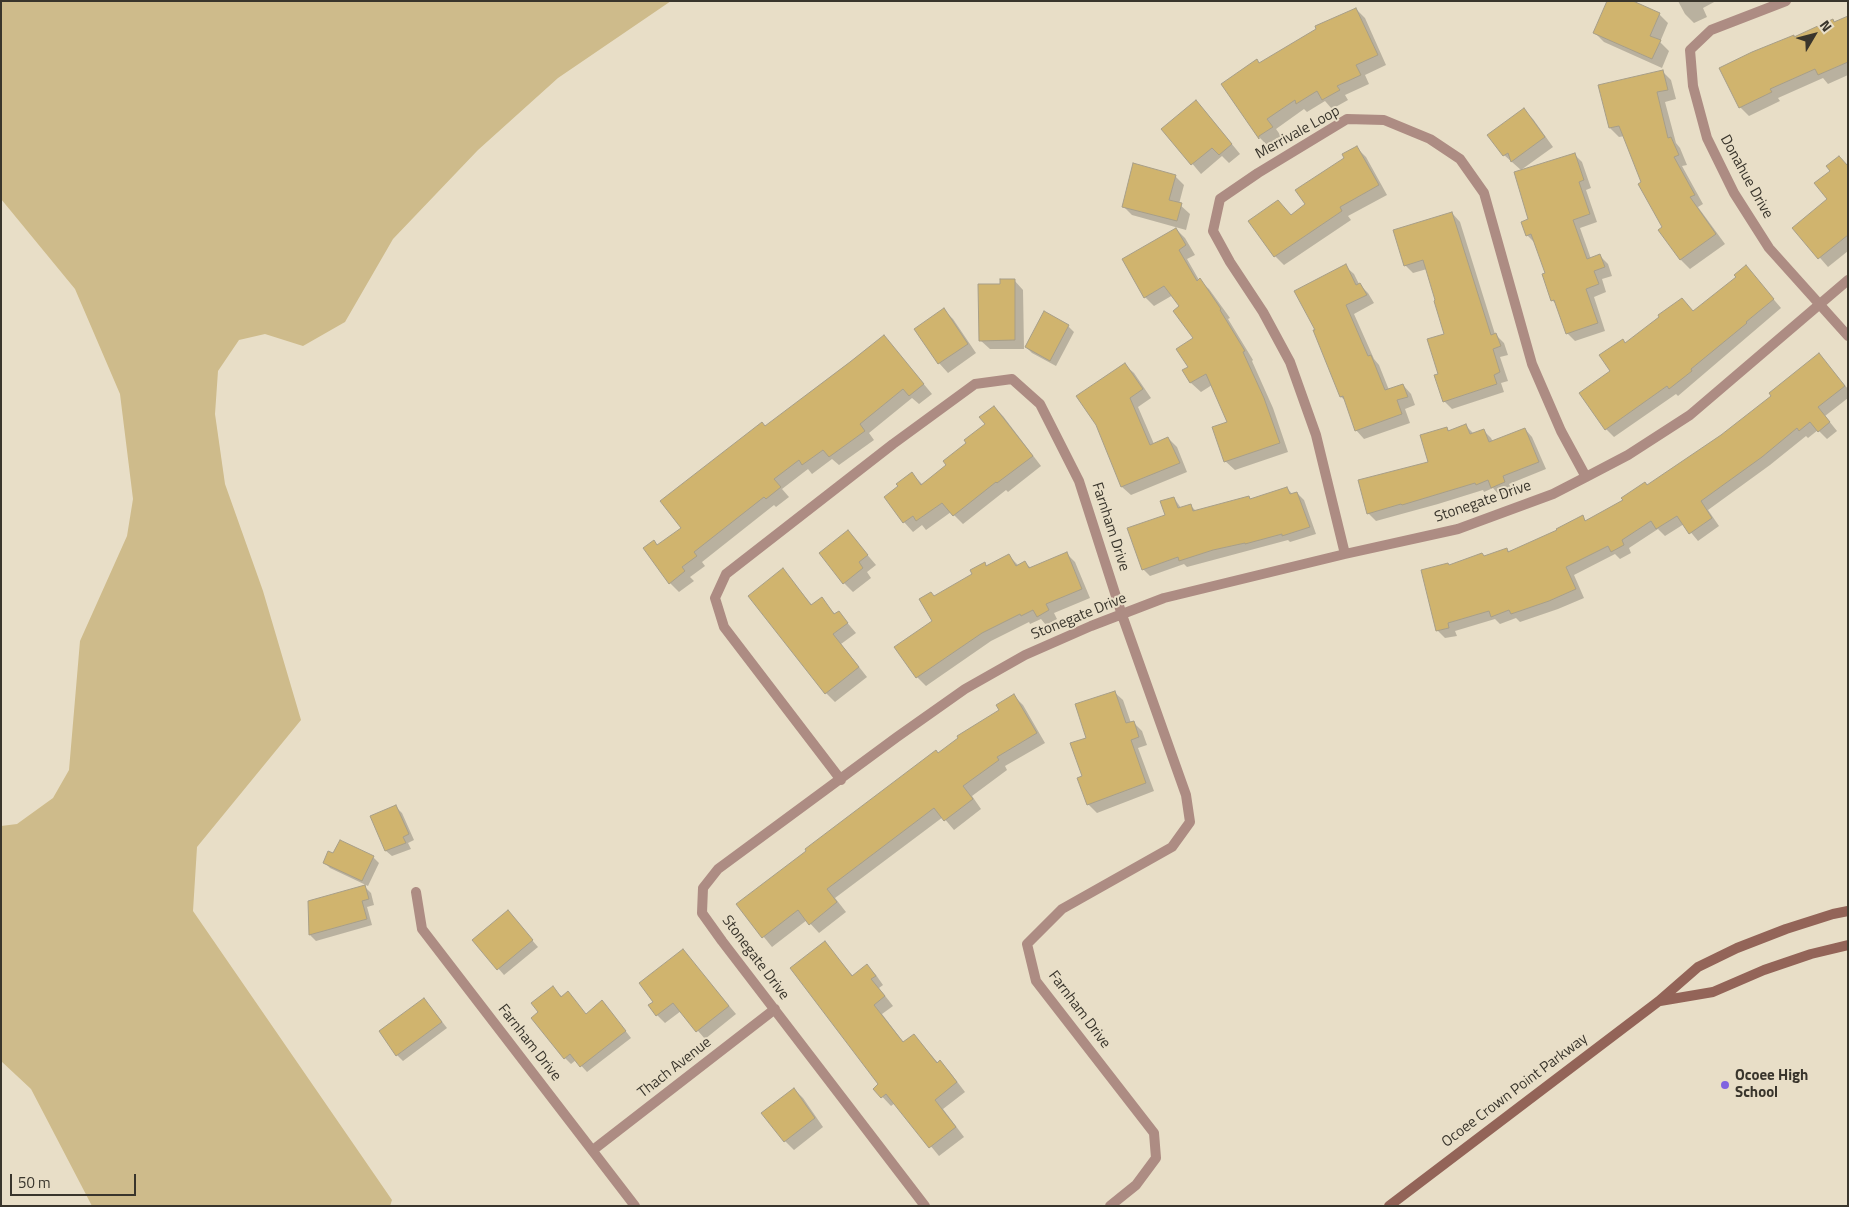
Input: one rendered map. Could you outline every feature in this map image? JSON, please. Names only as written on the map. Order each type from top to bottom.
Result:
[{"type":"street","name":"Donahue Drive","points":[[1786,1],[1711,30],[1690,50],[1693,86],[1707,138],[1734,193],[1770,248],[1848,336]]},
{"type":"street","name":"Merrivale Loop","points":[[1345,554],[1316,435],[1290,362],[1263,312],[1212,231],[1220,199],[1258,172],[1347,119],[1384,120],[1430,139],[1460,159],[1484,193],[1532,364],[1561,431],[1586,477]]},
{"type":"street","name":"Stonegate Drive","points":[[925,1206],[702,913],[704,888],[718,869],[965,689],[1025,655],[1090,626],[1164,598],[1458,529],[1553,494],[1586,477],[1628,455],[1690,415],[1848,280]]},
{"type":"street","name":"Farnham Drive","points":[[841,780],[724,627],[715,598],[726,574],[893,444],[975,384],[1012,379],[1040,404],[1079,481],[1122,615],[1186,794],[1190,822],[1172,847],[1062,909],[1026,944],[1036,981],[1154,1133],[1156,1158],[1136,1185],[1110,1206]]},
{"type":"street","name":"Farnham Drive","points":[[416,892],[422,929],[635,1206]]},
{"type":"street","name":"Ocoee Crown Point Parkway","points":[[1389,1206],[1660,1001],[1698,967],[1737,948],[1786,929],[1848,910]]},
{"type":"street","name":"Ocoee Crown Point Parkway","points":[[1660,1001],[1713,992],[1764,970],[1811,954],[1848,945]]},
{"type":"street","name":"Thach Avenue","points":[[593,1150],[775,1009]]},
{"type":"shaded area","points":[[1,1],[671,1],[558,78],[478,150],[393,239],[345,322],[303,346],[265,334],[239,340],[218,371],[215,414],[225,484],[263,591],[301,720],[197,847],[193,911],[392,1200],[390,1206],[92,1206],[31,1089],[1,1061],[1,826],[17,824],[53,798],[69,770],[80,641],[127,536],[133,499],[120,394],[75,289],[1,199]]},
{"type":"building","points":[[1607,1],[1633,1],[1660,13],[1650,36],[1661,40],[1652,59],[1593,33]]},
{"type":"building","points":[[1356,8],[1378,55],[1356,65],[1361,75],[1337,86],[1340,90],[1322,100],[1317,91],[1296,104],[1295,100],[1267,119],[1273,127],[1259,136],[1259,139],[1221,84],[1257,59],[1259,63],[1316,29],[1315,26]]},
{"type":"building","points":[[1848,16],[1848,62],[1818,75],[1815,69],[1770,89],[1772,92],[1739,108],[1719,68],[1752,52],[1794,35],[1794,37],[1833,19],[1834,22]]},
{"type":"building","points":[[1663,70],[1668,90],[1657,92],[1668,138],[1671,137],[1679,155],[1674,157],[1695,195],[1690,197],[1716,234],[1680,260],[1658,230],[1662,227],[1638,184],[1641,182],[1619,126],[1609,128],[1598,85]]},
{"type":"building","points":[[1196,100],[1232,144],[1219,155],[1212,148],[1191,165],[1161,129]]},
{"type":"building","points":[[1524,108],[1545,137],[1511,162],[1508,153],[1503,156],[1487,135]]},
{"type":"building","points":[[1357,146],[1379,185],[1340,207],[1342,211],[1274,257],[1248,221],[1278,200],[1291,215],[1305,204],[1295,190],[1344,158],[1342,154]]},
{"type":"building","points":[[1575,153],[1584,180],[1579,182],[1590,214],[1573,220],[1587,259],[1600,254],[1605,267],[1594,271],[1599,284],[1586,289],[1598,323],[1566,334],[1554,300],[1551,301],[1542,274],[1545,273],[1531,234],[1526,236],[1521,222],[1528,219],[1514,172]]},
{"type":"building","points":[[1839,156],[1848,166],[1848,235],[1818,259],[1792,228],[1827,199],[1814,183],[1830,171],[1826,166]]},
{"type":"building","points":[[1133,163],[1176,175],[1169,200],[1182,203],[1177,221],[1122,207]]},
{"type":"building","points":[[1452,212],[1491,335],[1496,333],[1501,346],[1493,349],[1500,372],[1494,375],[1497,384],[1443,402],[1434,375],[1438,374],[1427,339],[1444,334],[1435,300],[1423,260],[1404,266],[1393,230]]},
{"type":"building","points":[[1176,228],[1186,245],[1179,250],[1197,281],[1200,278],[1221,309],[1245,351],[1243,352],[1264,398],[1280,443],[1224,462],[1212,427],[1227,422],[1206,374],[1190,383],[1182,370],[1188,367],[1176,349],[1193,338],[1173,311],[1179,306],[1164,286],[1144,298],[1122,259]]},
{"type":"building","points":[[1346,264],[1356,285],[1360,283],[1367,295],[1346,305],[1368,356],[1371,355],[1385,390],[1403,384],[1408,397],[1397,400],[1402,414],[1355,431],[1343,396],[1340,397],[1313,330],[1315,330],[1294,291]]},
{"type":"building","points":[[1746,265],[1774,299],[1669,389],[1667,386],[1605,430],[1579,393],[1610,371],[1599,355],[1623,339],[1625,343],[1659,317],[1658,315],[1682,298],[1693,311],[1736,277],[1734,275]]},
{"type":"building","points":[[1000,279],[1015,279],[1015,340],[979,341],[978,284],[1000,284]]},
{"type":"building","points":[[944,308],[968,344],[938,364],[914,329]]},
{"type":"building","points":[[1044,311],[1069,325],[1050,361],[1025,347]]},
{"type":"building","points":[[884,335],[924,384],[909,396],[903,389],[860,424],[865,431],[829,457],[823,450],[802,465],[799,460],[774,479],[781,487],[766,499],[764,497],[694,552],[697,556],[682,567],[685,571],[669,584],[643,548],[654,540],[657,545],[681,528],[660,501],[762,422],[765,426]]},
{"type":"building","points":[[1819,353],[1845,386],[1818,407],[1830,422],[1818,432],[1810,422],[1799,431],[1797,428],[1762,457],[1701,501],[1712,518],[1689,534],[1677,516],[1656,529],[1651,521],[1622,540],[1624,545],[1611,552],[1608,546],[1566,567],[1576,589],[1549,601],[1511,614],[1509,610],[1491,617],[1489,611],[1448,623],[1449,628],[1436,631],[1421,570],[1448,563],[1449,565],[1482,553],[1484,556],[1507,548],[1508,552],[1557,530],[1583,515],[1585,521],[1623,500],[1621,498],[1645,482],[1647,485],[1721,435],[1771,396],[1769,393]]},
{"type":"building","points":[[1125,363],[1143,389],[1130,398],[1150,445],[1168,437],[1180,463],[1121,487],[1096,425],[1076,396]]},
{"type":"building","points":[[994,406],[1033,456],[953,516],[942,503],[916,521],[913,516],[903,523],[884,497],[898,486],[896,484],[912,472],[921,485],[946,465],[943,461],[966,443],[964,440],[985,424],[979,417]]},
{"type":"building","points":[[1466,424],[1470,434],[1484,429],[1489,442],[1525,428],[1539,462],[1503,476],[1505,482],[1491,488],[1488,480],[1476,485],[1475,483],[1367,514],[1358,480],[1428,462],[1420,435],[1447,427],[1448,431]]},
{"type":"building","points":[[1287,487],[1290,494],[1297,492],[1310,527],[1282,536],[1282,534],[1213,550],[1179,561],[1178,557],[1142,570],[1127,528],[1165,515],[1160,501],[1174,497],[1178,508],[1191,504],[1193,511],[1249,496],[1250,499]]},
{"type":"building","points":[[848,530],[868,555],[859,562],[863,568],[843,584],[819,553]]},
{"type":"building","points":[[1067,552],[1082,589],[1046,604],[1049,610],[1037,617],[1033,610],[1021,616],[1020,614],[982,633],[916,678],[894,647],[932,621],[919,599],[931,592],[934,596],[972,574],[970,570],[985,562],[986,566],[1009,554],[1016,566],[1025,561],[1029,568]]},
{"type":"building","points":[[783,568],[811,605],[822,597],[834,614],[839,611],[848,623],[833,634],[859,667],[825,694],[748,596]]},
{"type":"building","points":[[1115,691],[1126,723],[1134,721],[1139,737],[1131,740],[1146,783],[1087,805],[1077,778],[1082,776],[1070,743],[1086,738],[1075,704]]},
{"type":"building","points":[[1014,694],[1037,733],[997,757],[999,760],[963,786],[973,799],[944,821],[934,808],[827,889],[837,902],[809,925],[798,910],[762,938],[736,904],[936,750],[938,753],[958,738],[957,736],[999,710],[996,705]]},
{"type":"building","points":[[396,805],[409,834],[403,837],[406,843],[385,851],[370,816]]},
{"type":"building","points":[[340,840],[374,856],[362,881],[323,863],[328,851],[333,853]]},
{"type":"building","points":[[365,885],[369,899],[362,901],[367,919],[309,935],[308,901]]},
{"type":"building","points":[[508,910],[533,940],[497,970],[472,940]]},
{"type":"building","points":[[825,941],[852,976],[867,964],[876,976],[871,979],[885,996],[874,1005],[903,1042],[914,1034],[937,1063],[940,1060],[957,1082],[935,1100],[956,1127],[929,1148],[886,1094],[881,1098],[873,1089],[878,1084],[790,968]]},
{"type":"building","points":[[683,949],[729,1006],[696,1032],[673,1003],[656,1016],[648,1005],[653,1002],[639,983]]},
{"type":"building","points":[[553,986],[561,997],[568,991],[586,1014],[602,1000],[626,1031],[580,1067],[570,1054],[564,1059],[531,1018],[538,1012],[531,1003]]},
{"type":"building","points":[[424,998],[442,1022],[396,1056],[379,1031]]},
{"type":"building","points":[[794,1088],[815,1118],[784,1142],[761,1113]]},
{"type":"place","name":"Ocoee High School","points":[[1725,1085]]}]
